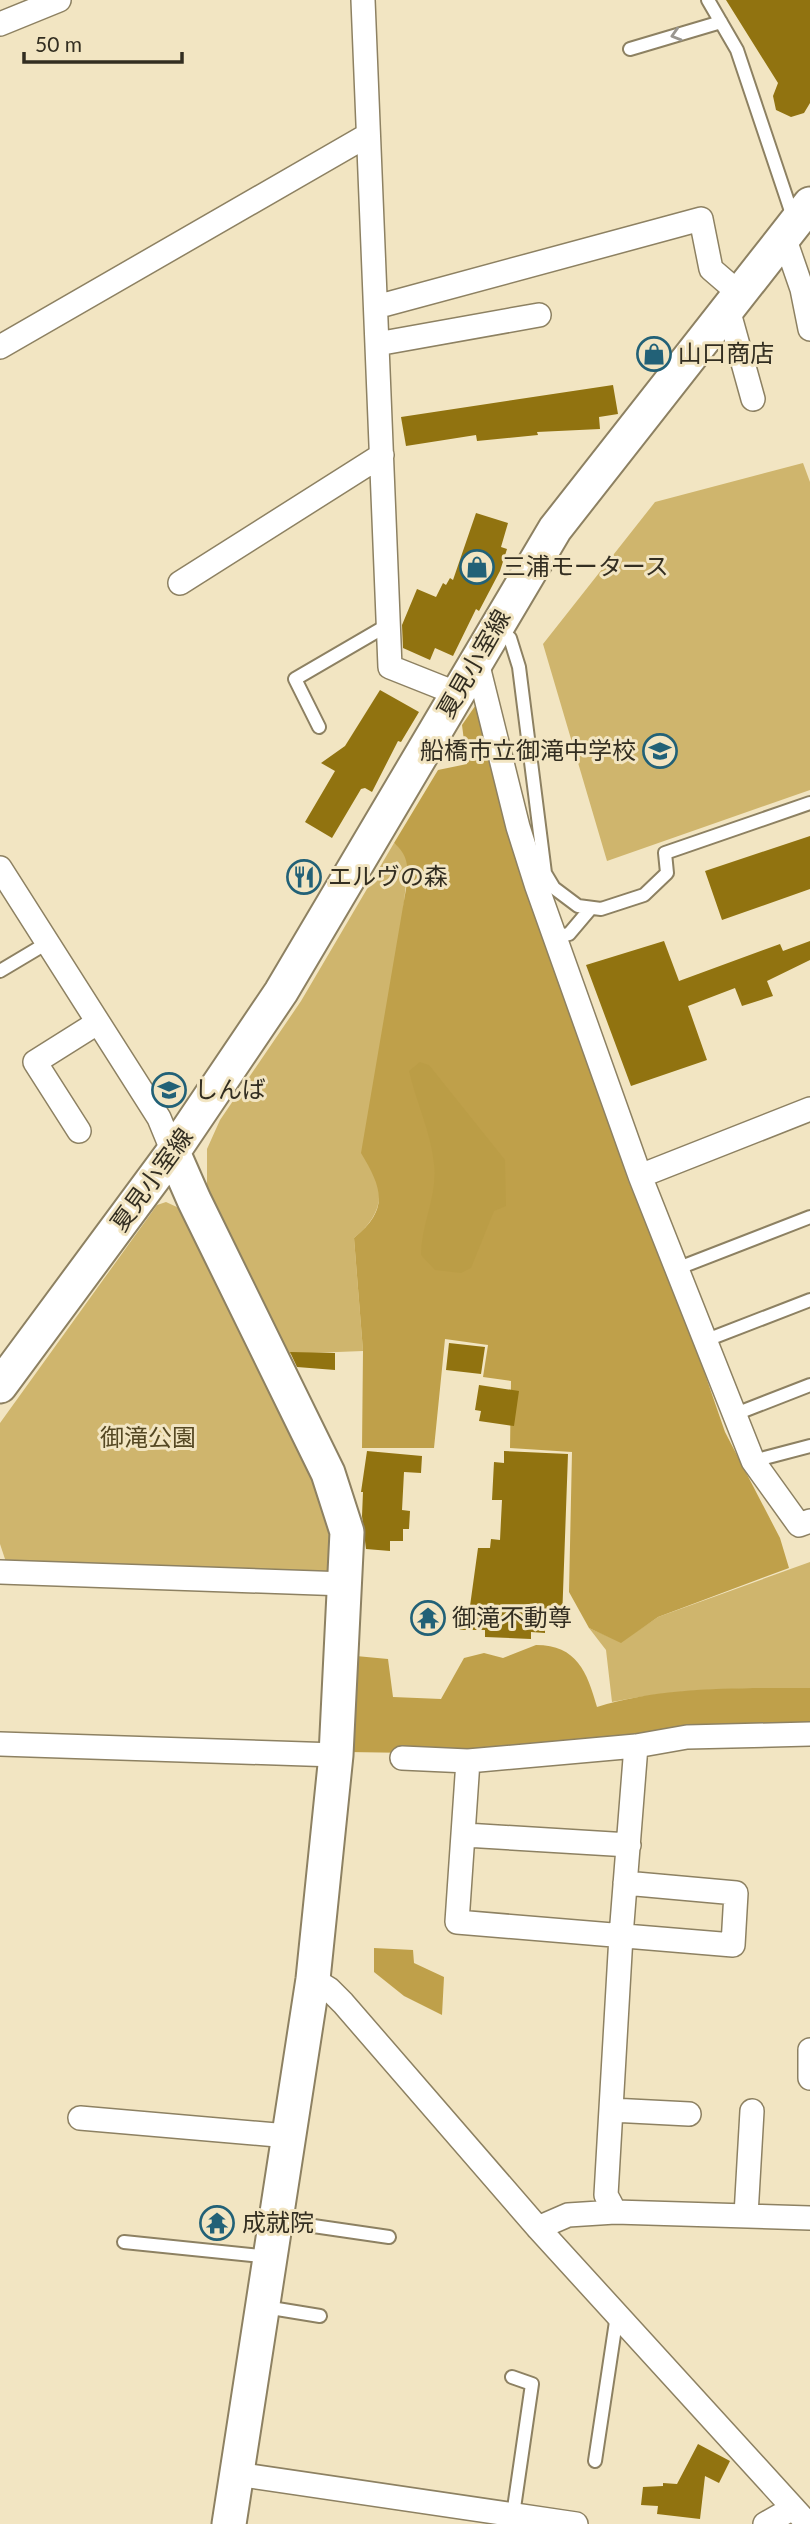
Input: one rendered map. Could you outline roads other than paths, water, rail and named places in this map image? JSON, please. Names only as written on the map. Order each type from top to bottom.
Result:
[{"type":"street","points":[[0,24],[59,0]]},
{"type":"street","points":[[362,0],[382,455],[380,482],[386,626],[390,667],[458,694]]},
{"type":"street","points":[[0,347],[368,135]]},
{"type":"street","points":[[376,307],[701,219],[711,269],[734,301],[753,399]]},
{"type":"street","points":[[796,222],[810,329]]},
{"type":"street","name":"夏見小室線","points":[[0,1385],[173,1152],[281,992],[555,529],[796,222]]},
{"type":"street","points":[[377,344],[539,315]]},
{"type":"street","points":[[180,583],[382,455]]},
{"type":"street","points":[[477,662],[518,827],[554,937],[676,1269],[753,1461],[799,1525],[810,1521]]},
{"type":"street","points":[[0,868],[159,1118],[194,1200],[332,1482],[347,1532],[336,1755],[313,1979],[229,2524]]},
{"type":"street","points":[[79,1131],[35,1062],[97,1023]]},
{"type":"street","points":[[640,1176],[810,1108]]},
{"type":"street","points":[[0,1572],[346,1584]]},
{"type":"street","points":[[402,1758],[468,1761],[636,1746],[687,1737],[810,1734]]},
{"type":"street","points":[[0,1744],[336,1755]]},
{"type":"street","points":[[615,2212],[606,2195],[621,1936],[636,1746]]},
{"type":"street","points":[[468,1761],[457,1922],[733,1945],[736,1894],[625,1882]]},
{"type":"street","points":[[465,1835],[629,1845]]},
{"type":"street","points":[[313,1979],[329,1989],[343,2003],[538,2228],[801,2516],[765,2524]]},
{"type":"street","points":[[810,2050],[810,2078]]},
{"type":"street","points":[[611,2110],[689,2114]]},
{"type":"street","points":[[746,2216],[752,2111]]},
{"type":"street","points":[[80,2118],[289,2136]]},
{"type":"street","points":[[538,2228],[568,2215],[615,2212],[810,2218]]},
{"type":"street","points":[[237,2474],[576,2524]]},
{"type":"lane","points":[[708,0],[737,50],[796,222]]},
{"type":"lane","points":[[630,49],[721,22]]},
{"type":"lane","points":[[319,727],[295,679],[386,626]]},
{"type":"lane","points":[[496,627],[510,638],[520,667],[545,873],[562,894],[579,906],[601,909],[644,895],[667,873],[665,853],[810,803]]},
{"type":"lane","points":[[554,937],[569,934],[591,908]]},
{"type":"lane","points":[[0,971],[47,943]]},
{"type":"lane","points":[[676,1269],[809,1218]]},
{"type":"lane","points":[[704,1341],[810,1300]]},
{"type":"lane","points":[[733,1415],[810,1385]]},
{"type":"lane","points":[[753,1461],[810,1447]]},
{"type":"lane","points":[[276,2220],[389,2237]]},
{"type":"lane","points":[[124,2242],[270,2257]]},
{"type":"lane","points":[[263,2306],[320,2316]]},
{"type":"lane","points":[[595,2461],[617,2315]]},
{"type":"lane","points":[[513,2377],[532,2384],[513,2515]]},
{"type":"place","name":"山口商店","points":[[654,354]]},
{"type":"place","name":"三浦モータース","points":[[477,567]]},
{"type":"place","name":"船橋市立御滝中学校","points":[[660,751]]},
{"type":"place","name":"エルヴの森","points":[[304,877]]},
{"type":"place","name":"しんば","points":[[169,1090]]},
{"type":"place","name":"御滝不動尊","points":[[428,1618]]},
{"type":"place","name":"成就院","points":[[217,2223]]},
{"type":"park label","name":"御滝公園","points":[[148,1438]]}]
